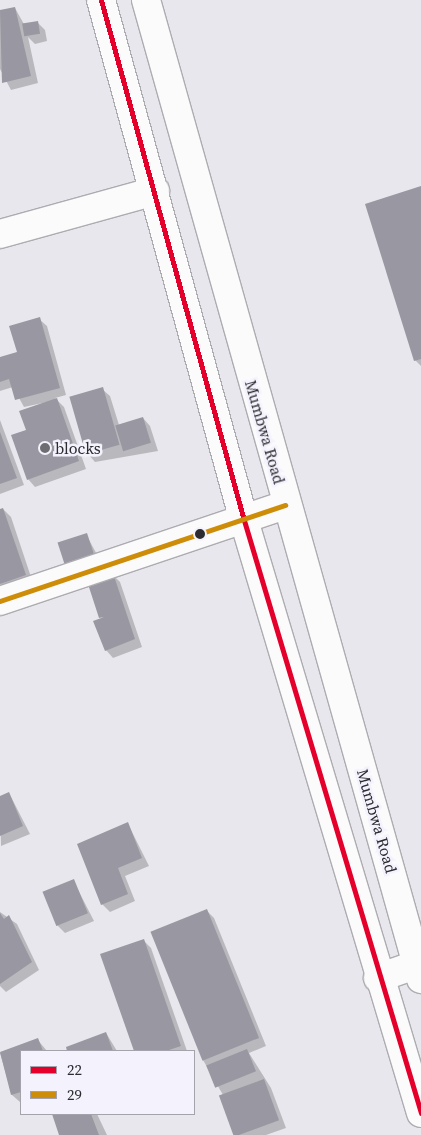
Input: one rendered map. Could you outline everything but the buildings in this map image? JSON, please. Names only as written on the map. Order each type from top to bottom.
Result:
[{"type":"main road","points":[[101,0],[244,517],[378,978],[421,1113]]},
{"type":"main road","name":"Mumbwa Road","points":[[146,0],[285,505],[419,969]]},
{"type":"main road","points":[[0,234],[155,191]]},
{"type":"main road","points":[[0,600],[244,517],[285,505]]},
{"type":"main road","points":[[378,978],[419,969]]},
{"type":"transit line","name":"22","points":[[101,0],[243,517],[421,1113]]},
{"type":"transit line","name":"29","points":[[0,601],[285,505]]},
{"type":"place","name":"blocks","points":[[45,448]]}]
